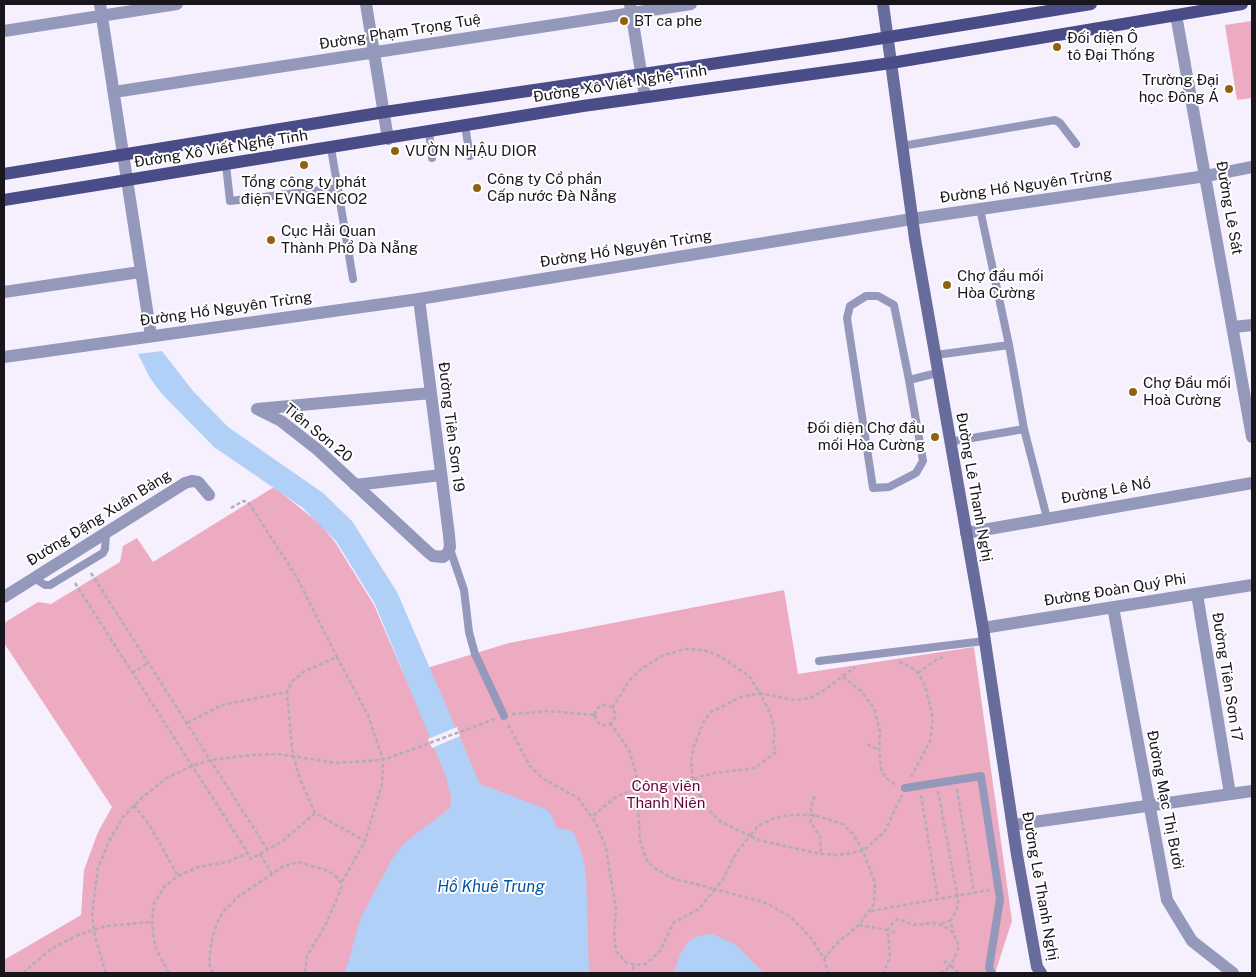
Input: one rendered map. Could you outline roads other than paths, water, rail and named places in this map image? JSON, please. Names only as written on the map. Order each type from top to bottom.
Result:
[{"type":"main road","name":"Đường Lê Thanh Nghị","points":[[883,4],[912,219],[936,355],[937,373],[983,634],[1036,967],[1041,973]]},
{"type":"main road","name":"Đường Xô Viết Nghệ Tĩnh","points":[[4,174],[384,112],[888,37],[1091,4]]},
{"type":"main road","name":"Đường Xô Viết Nghệ Tĩnh","points":[[4,200],[645,97],[892,62],[1242,4]]},
{"type":"street","points":[[4,31],[101,10],[177,4]]},
{"type":"street","points":[[366,4],[388,139]]},
{"type":"street","name":"Đường Phạm Trọng Tuệ","points":[[114,92],[373,52],[631,8],[691,4]]},
{"type":"street","points":[[631,8],[645,97]]},
{"type":"street","points":[[101,10],[151,336]]},
{"type":"street","name":"Đường Lê Sát","points":[[1176,15],[1234,327],[1252,437]]},
{"type":"street","name":"Đường Hồ Nguyên Trừng","points":[[4,357],[419,299],[912,219],[1206,176],[1252,167]]},
{"type":"street","points":[[4,292],[140,272]]},
{"type":"street","name":"Đường Tiên Sơn 19","points":[[419,299],[441,475],[446,552]]},
{"type":"street","points":[[1234,327],[1252,326]]},
{"type":"street","name":"Tiên Sơn 20","points":[[430,392],[257,409],[281,421],[318,450],[433,556],[446,552]]},
{"type":"street","points":[[355,485],[441,475]]},
{"type":"street","name":"Đường Đặng Xuân Bảng","points":[[4,597],[188,482],[198,482],[209,495]]},
{"type":"street","name":"Đường Lê Nổ","points":[[966,533],[1252,483]]},
{"type":"street","name":"Đường Đoàn Quý Phi","points":[[983,634],[1113,607],[1252,585]]},
{"type":"street","name":"Đường Tiên Sơn 17","points":[[1197,594],[1230,794]]},
{"type":"street","name":"Đường Mạc Thị Bưởi","points":[[1113,607],[1167,900],[1176,918],[1192,941],[1233,973]]},
{"type":"street","points":[[1013,825],[1252,791]]},
{"type":"lane","points":[[902,146],[1055,120],[1067,130],[1076,144]]},
{"type":"lane","points":[[465,126],[470,156]]},
{"type":"lane","points":[[428,132],[432,158]]},
{"type":"lane","points":[[331,148],[352,279]]},
{"type":"lane","points":[[226,165],[230,201],[338,188]]},
{"type":"lane","points":[[980,209],[1009,345],[1024,429],[1047,518]]},
{"type":"lane","points":[[866,296],[878,296],[894,305],[909,380],[923,460],[916,473],[888,487],[873,488],[847,318],[850,306],[866,296]]},
{"type":"lane","points":[[936,355],[1009,345]]},
{"type":"lane","points":[[909,380],[937,373]]},
{"type":"lane","points":[[949,442],[1024,429]]},
{"type":"lane","points":[[446,552],[464,590],[474,649],[504,716]]},
{"type":"lane","points":[[819,661],[983,634]]},
{"type":"lane","points":[[905,788],[981,776],[1000,900],[989,968],[992,973]]},
{"type":"water","name":"Hồ Khuê Trung","points":[[162,351],[193,391],[228,427],[323,493],[352,521],[397,592],[480,784],[546,809],[552,816],[556,828],[569,830],[574,833],[583,857],[586,874],[589,973],[345,973],[361,917],[392,859],[404,843],[450,808],[451,798],[446,777],[375,604],[336,541],[303,508],[214,447],[162,394],[150,378],[138,354]]},
{"type":"water","points":[[712,934],[735,944],[764,973],[674,973],[680,954],[690,940],[697,936]]},
{"type":"place","name":"BT ca phe","points":[[624,21]]},
{"type":"place","name":"Đối diện Ô tô Đại Thống","points":[[1057,47]]},
{"type":"place","name":"Trường Đại học Đông Á","points":[[1229,89]]},
{"type":"place","name":"VƯỜN NHẬU DIOR","points":[[395,151]]},
{"type":"place","name":"Tổng công ty phát điện EVNGENCO2","points":[[304,165]]},
{"type":"place","name":"Công ty Cổ phần Cấp nước Đà Nẵng","points":[[477,188]]},
{"type":"place","name":"Cục Hẳi Quan Thành Phổ Dà Nẵng","points":[[271,240]]},
{"type":"place","name":"Chợ đầu mối Hòa Cường","points":[[947,285]]},
{"type":"place","name":"Chợ Đầu mối Hoà Cường","points":[[1133,392]]},
{"type":"place","name":"Đối diện Chợ đầu mối Hòa Cường","points":[[935,437]]},
{"type":"park label","name":"Công viên Thanh Niên","points":[[666,794]]}]
